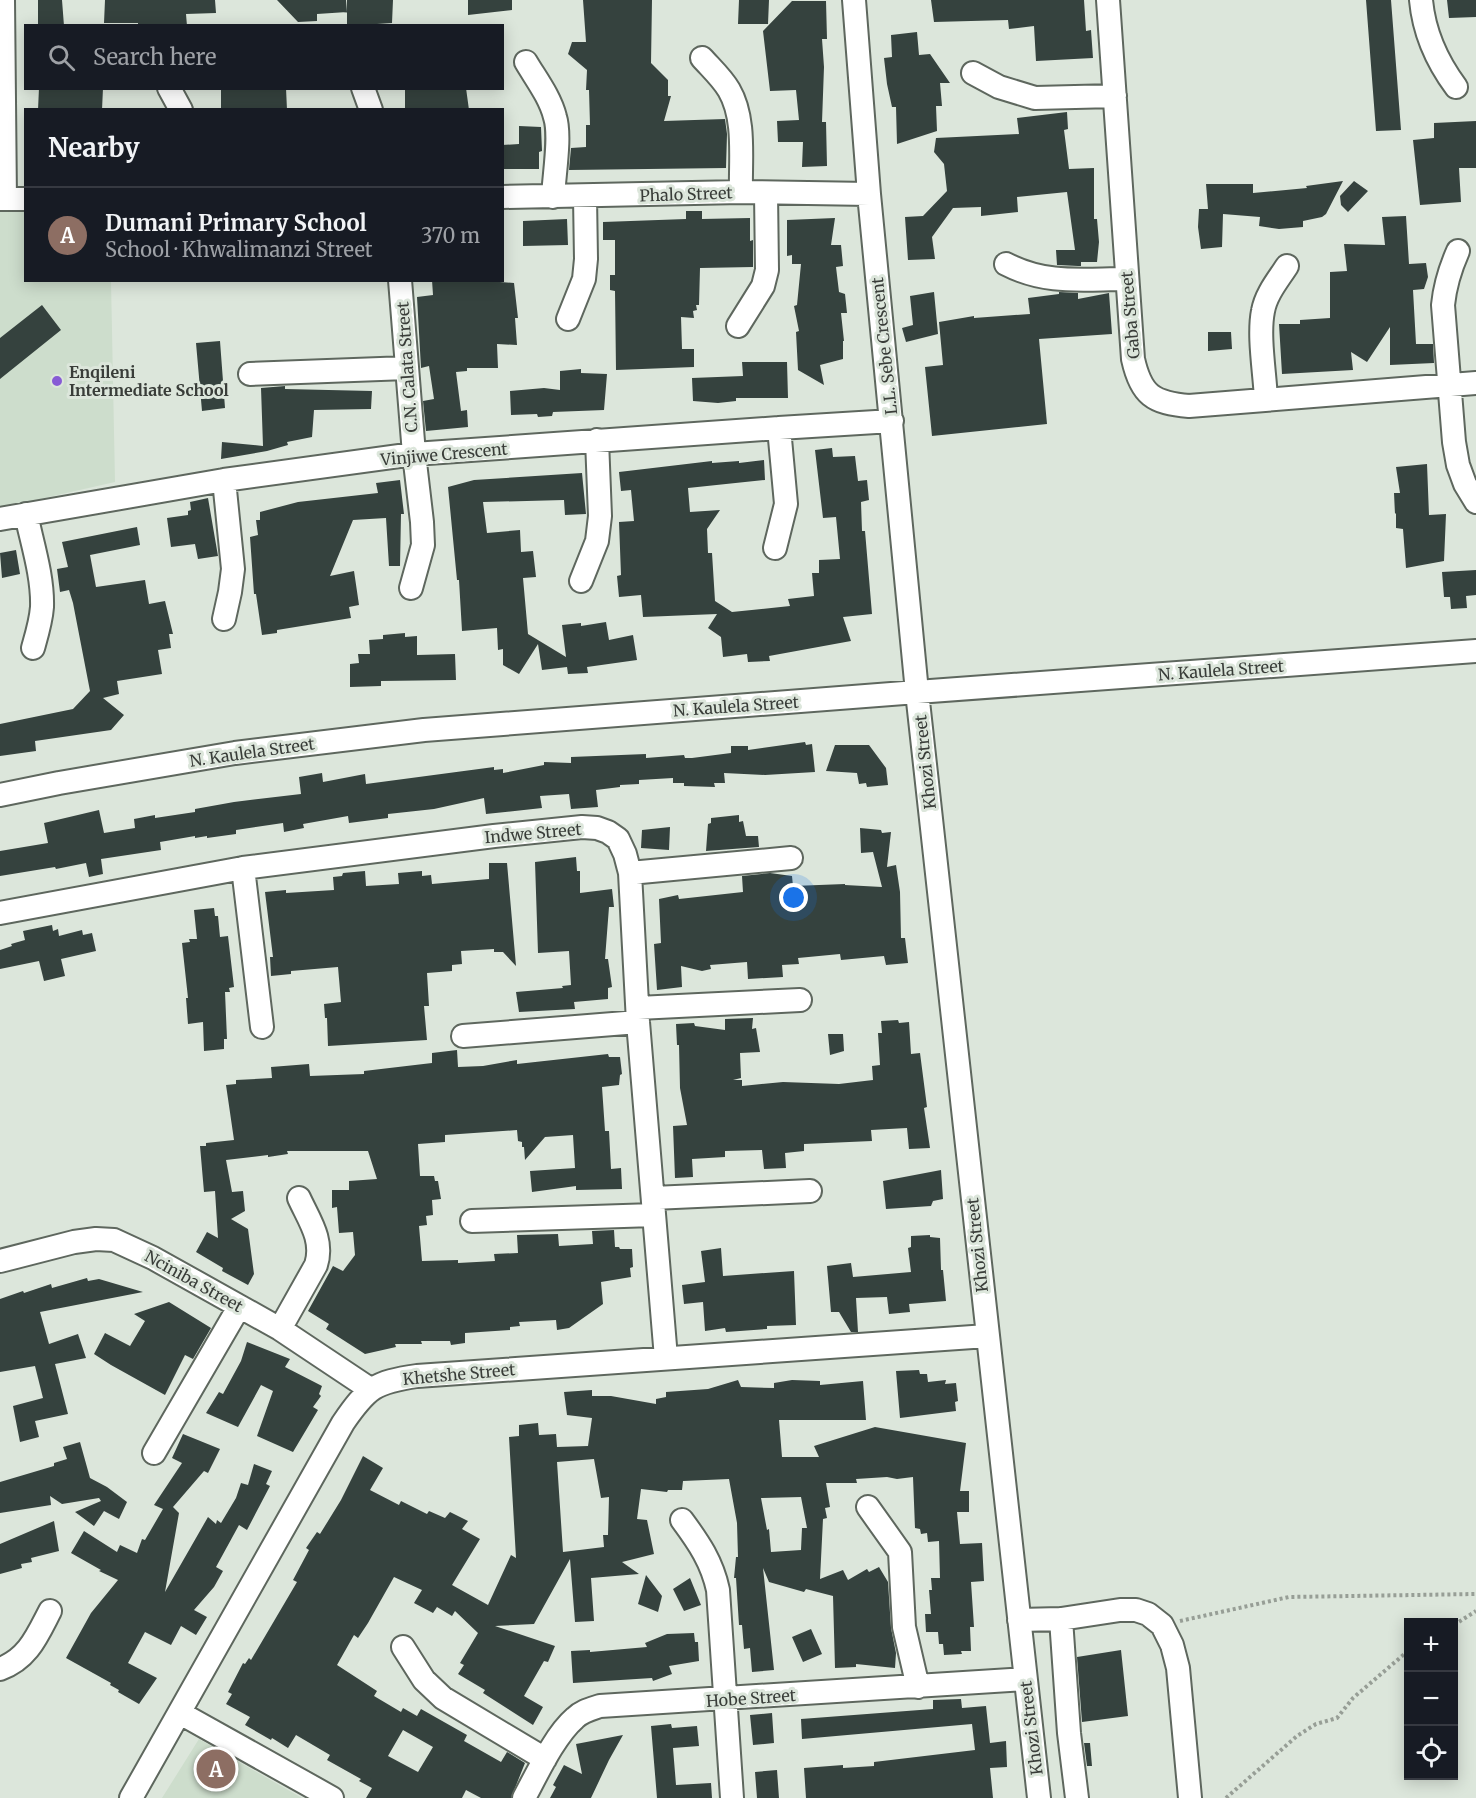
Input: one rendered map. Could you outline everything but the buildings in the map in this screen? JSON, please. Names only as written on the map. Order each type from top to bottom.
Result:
[{"type":"street","points":[[3,0],[10,199]]},
{"type":"street","name":"L.L. Sebe Crescent","points":[[854,0],[868,194],[917,692]]},
{"type":"street","name":"Gaba Street","points":[[1108,0],[1133,359],[1140,385],[1149,395],[1167,403],[1189,406],[1476,384]]},
{"type":"street","points":[[1421,0],[1426,32],[1444,71],[1456,87]]},
{"type":"street","points":[[702,58],[729,90],[735,105],[739,120],[741,192]]},
{"type":"street","points":[[526,62],[548,99],[556,118],[553,197]]},
{"type":"street","points":[[973,72],[999,87],[1035,98],[1115,96]]},
{"type":"street","points":[[170,90],[181,108]]},
{"type":"street","points":[[364,90],[370,108]]},
{"type":"street","name":"Phalo Street","points":[[504,197],[741,192],[868,194]]},
{"type":"street","points":[[738,327],[764,286],[767,270],[766,192]]},
{"type":"street","points":[[568,319],[584,279],[585,197]]},
{"type":"street","points":[[1458,252],[1449,272],[1444,297],[1449,385],[1458,465],[1465,484],[1476,502]]},
{"type":"street","points":[[1006,264],[1024,273],[1054,280],[1127,279]]},
{"type":"street","points":[[1266,400],[1263,311],[1268,296],[1287,266]]},
{"type":"street","name":"C.N. Calata Street","points":[[400,282],[423,545],[411,588]]},
{"type":"street","points":[[250,374],[407,368]]},
{"type":"street","name":"Vinjiwe Crescent","points":[[0,519],[224,480],[414,454],[892,421]]},
{"type":"street","points":[[775,548],[786,504],[779,428]]},
{"type":"street","points":[[581,581],[597,541],[600,516],[597,440]]},
{"type":"street","points":[[224,480],[233,569],[224,619]]},
{"type":"street","points":[[26,514],[42,605],[40,624],[33,648]]},
{"type":"street","name":"N. Kaulela Street","points":[[0,795],[235,753],[424,730],[1476,651]]},
{"type":"street","name":"Khozi Street","points":[[917,692],[1039,1798]]},
{"type":"street","name":"Indwe Street","points":[[0,913],[243,868],[582,827],[597,828],[608,832],[618,840],[630,873],[638,1015],[666,1358]]},
{"type":"street","points":[[630,873],[791,858]]},
{"type":"street","points":[[243,868],[262,1027]]},
{"type":"street","points":[[464,1036],[638,1015],[800,1000]]},
{"type":"street","points":[[472,1221],[654,1207],[810,1191]]},
{"type":"street","points":[[280,1329],[319,1255],[317,1236],[299,1198]]},
{"type":"street","name":"Nciniba Street","points":[[0,1261],[75,1242],[96,1239],[114,1240],[153,1258],[280,1329],[370,1389]]},
{"type":"street","points":[[154,1452],[238,1307]]},
{"type":"street","name":"Khetshe Street","points":[[370,1389],[384,1383],[417,1376],[987,1336]]},
{"type":"street","points":[[131,1798],[343,1424],[370,1389]]},
{"type":"street","points":[[868,1507],[900,1552],[903,1627],[918,1687]]},
{"type":"street","points":[[682,1520],[709,1558],[718,1590],[732,1798]]},
{"type":"street","points":[[1019,1620],[1061,1619],[1120,1610],[1136,1610],[1148,1614],[1162,1625],[1172,1645],[1178,1668],[1190,1798]]},
{"type":"street","points":[[0,1669],[28,1652],[50,1611]]},
{"type":"street","points":[[1061,1619],[1069,1733],[1077,1798]]},
{"type":"street","points":[[403,1647],[424,1680],[443,1698],[545,1760]]},
{"type":"street","name":"Hobe Street","points":[[524,1798],[564,1730],[575,1717],[600,1706],[1025,1679]]},
{"type":"street","points":[[180,1713],[332,1798]]},
{"type":"path","points":[[1162,1625],[1289,1597],[1476,1594]]},
{"type":"path","points":[[1458,1622],[1476,1611]]},
{"type":"path","points":[[1226,1798],[1297,1736],[1316,1724],[1337,1718],[1353,1698],[1404,1654]]},
{"type":"shaded area","name":"Enqileni Intermediate School","points":[[0,211],[24,211],[24,282],[111,282],[115,482],[0,508]]},
{"type":"shaded area","points":[[199,1739],[302,1798],[162,1798]]},
{"type":"place","name":"Enqileni Intermediate School","points":[[57,381]]},
{"type":"place","name":"Dumani Primary School","points":[[216,1769]]}]
